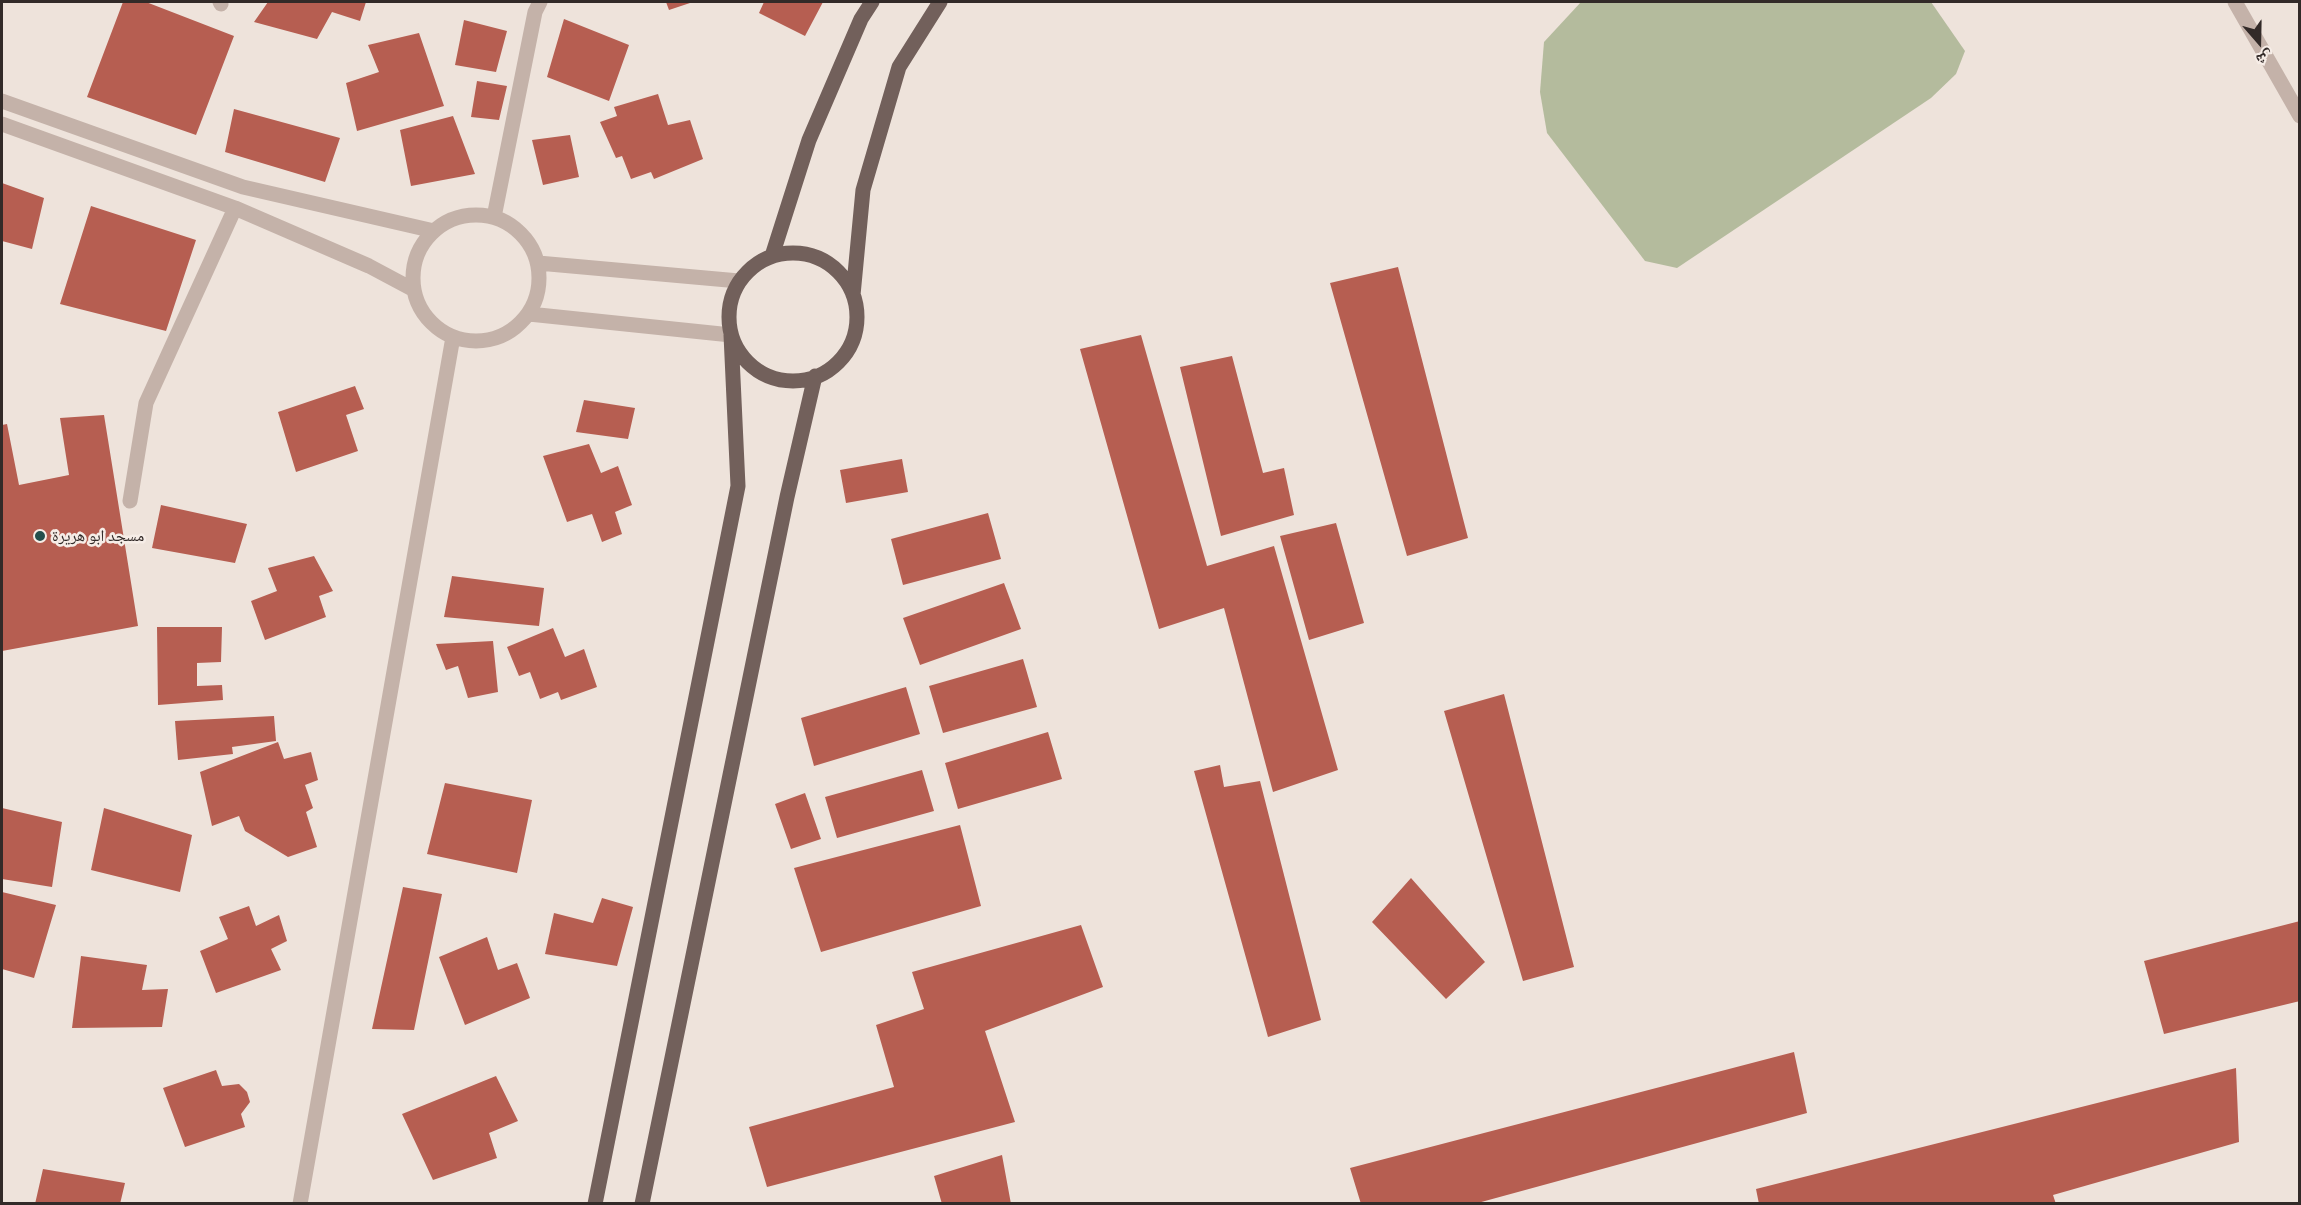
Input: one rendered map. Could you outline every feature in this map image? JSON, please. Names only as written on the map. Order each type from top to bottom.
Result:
[{"type":"main road","points":[[772,256],[809,140],[861,18],[872,2]]},
{"type":"main road","points":[[853,295],[862,190],[895,78],[899,67],[940,2]]},
{"type":"main road","points":[[594,1203],[738,486],[731,336],[728,317],[731,298],[739,281],[754,266],[772,256],[792,253],[830,264],[844,278],[853,295],[857,314],[846,352],[833,366],[815,376],[795,381],[774,378],[755,369],[740,355],[731,336]]},
{"type":"main road","points":[[642,1203],[787,497],[815,376]]},
{"type":"street","points":[[494,218],[535,12],[540,2]]},
{"type":"street","points":[[2235,2],[2300,116]]},
{"type":"street","points":[[2,101],[243,187],[434,231]]},
{"type":"street","points":[[2,124],[235,208],[369,266],[414,290]]},
{"type":"street","points":[[130,501],[146,403],[235,208]]},
{"type":"street","points":[[473,215],[494,218],[522,234],[538,263],[540,280],[536,298],[529,314],[514,329],[495,338],[474,341],[453,337],[435,326],[421,310],[414,290],[414,269],[421,249],[434,231],[452,220],[473,215]]},
{"type":"street","points":[[538,263],[739,281]]},
{"type":"street","points":[[529,314],[731,336]]},
{"type":"street","points":[[300,1203],[453,337]]},
{"type":"green space","points":[[1581,2],[1931,2],[1965,51],[1956,74],[1931,98],[1677,268],[1645,261],[1547,133],[1540,92],[1544,42]]},
{"type":"building","points":[[123,2],[146,2],[234,36],[196,135],[87,97]]},
{"type":"building","points":[[268,2],[366,2],[360,21],[332,12],[317,39],[254,22]]},
{"type":"building","points":[[666,2],[693,2],[669,10]]},
{"type":"building","points":[[764,2],[823,2],[805,36],[759,13]]},
{"type":"building","points":[[564,19],[629,45],[609,101],[547,77]]},
{"type":"building","points":[[464,20],[507,31],[496,72],[455,65]]},
{"type":"building","points":[[419,33],[444,106],[357,131],[346,83],[379,72],[368,45]]},
{"type":"building","points":[[477,81],[507,86],[499,120],[471,117]]},
{"type":"building","points":[[658,94],[668,125],[690,120],[703,159],[654,179],[651,172],[631,179],[622,156],[616,158],[600,122],[617,116],[614,107]]},
{"type":"building","points":[[234,109],[340,138],[325,182],[225,152]]},
{"type":"building","points":[[453,116],[475,174],[411,186],[400,130]]},
{"type":"building","points":[[570,135],[579,177],[543,185],[532,140]]},
{"type":"building","points":[[2,183],[44,198],[32,249],[2,241]]},
{"type":"building","points":[[91,206],[196,240],[166,331],[60,304]]},
{"type":"building","points":[[1398,267],[1468,538],[1407,556],[1330,283]]},
{"type":"building","points":[[1141,335],[1207,566],[1274,546],[1338,770],[1273,792],[1224,608],[1159,629],[1080,349]]},
{"type":"building","points":[[1232,356],[1263,473],[1284,468],[1294,515],[1221,536],[1180,367]]},
{"type":"building","points":[[355,386],[364,409],[346,415],[358,451],[296,472],[278,412]]},
{"type":"building","points":[[584,400],[635,408],[628,439],[576,432]]},
{"type":"building","points":[[104,415],[138,626],[2,651],[2,425],[7,424],[19,485],[69,475],[60,418]]},
{"type":"building","points":[[589,444],[601,473],[618,466],[632,505],[615,512],[622,534],[602,542],[592,514],[567,522],[543,456]]},
{"type":"building","points":[[902,459],[908,492],[846,503],[840,470]]},
{"type":"building","points":[[161,505],[247,524],[235,563],[152,548]]},
{"type":"building","points":[[988,513],[1001,559],[903,585],[891,539]]},
{"type":"building","points":[[1336,523],[1364,623],[1309,640],[1280,536]]},
{"type":"building","points":[[314,556],[333,591],[319,596],[326,617],[265,640],[251,601],[277,591],[268,568]]},
{"type":"building","points":[[452,576],[544,588],[539,626],[444,617]]},
{"type":"building","points":[[1004,583],[1021,629],[920,665],[903,618]]},
{"type":"building","points":[[157,627],[222,627],[221,662],[197,663],[197,686],[222,685],[223,700],[158,705]]},
{"type":"building","points":[[553,628],[565,657],[584,649],[597,687],[561,700],[558,692],[540,699],[530,672],[519,676],[507,647]]},
{"type":"building","points":[[493,641],[498,692],[468,698],[458,666],[446,670],[436,644]]},
{"type":"building","points":[[1023,659],[1037,707],[943,733],[929,686]]},
{"type":"building","points":[[906,687],[920,734],[814,766],[801,718]]},
{"type":"building","points":[[1504,694],[1574,967],[1523,981],[1444,711]]},
{"type":"building","points":[[274,716],[276,741],[232,747],[233,754],[178,760],[175,721]]},
{"type":"building","points":[[1048,732],[1062,779],[958,809],[945,763]]},
{"type":"building","points":[[278,742],[284,759],[311,752],[318,780],[305,785],[313,808],[306,812],[317,847],[288,857],[245,831],[239,816],[212,826],[200,772]]},
{"type":"building","points":[[1220,765],[1224,787],[1260,781],[1321,1020],[1268,1037],[1194,771]]},
{"type":"building","points":[[922,770],[934,811],[837,838],[825,797]]},
{"type":"building","points":[[445,783],[532,800],[517,873],[427,854]]},
{"type":"building","points":[[805,793],[821,839],[791,849],[775,804]]},
{"type":"building","points":[[2,808],[62,822],[52,887],[2,879]]},
{"type":"building","points":[[104,808],[192,835],[180,892],[91,870]]},
{"type":"building","points":[[960,825],[981,906],[821,952],[794,868]]},
{"type":"building","points":[[1411,878],[1485,962],[1446,999],[1372,922]]},
{"type":"building","points":[[403,887],[442,894],[414,1030],[372,1029]]},
{"type":"building","points":[[2,892],[56,905],[34,978],[2,969]]},
{"type":"building","points":[[602,898],[633,907],[617,966],[545,954],[554,913],[593,923]]},
{"type":"building","points":[[249,906],[256,926],[279,915],[287,941],[271,949],[281,970],[216,993],[200,951],[228,939],[219,917]]},
{"type":"building","points":[[2300,921],[2300,1001],[2164,1034],[2144,961]]},
{"type":"building","points":[[1081,925],[1103,987],[985,1031],[1015,1122],[767,1187],[749,1127],[894,1087],[876,1025],[924,1009],[912,972]]},
{"type":"building","points":[[487,937],[498,970],[517,963],[530,998],[465,1025],[439,957]]},
{"type":"building","points":[[81,956],[147,965],[142,990],[168,989],[162,1027],[72,1028]]},
{"type":"building","points":[[1794,1052],[1807,1113],[1474,1204],[1361,1204],[1350,1168]]},
{"type":"building","points":[[2236,1068],[2239,1142],[2053,1195],[2056,1204],[1759,1204],[1756,1189]]},
{"type":"building","points":[[216,1070],[222,1086],[239,1084],[247,1092],[250,1102],[241,1114],[245,1127],[185,1147],[163,1088]]},
{"type":"building","points":[[496,1076],[518,1121],[489,1133],[497,1158],[433,1180],[402,1114]]},
{"type":"building","points":[[1002,1155],[1011,1204],[942,1204],[934,1176]]},
{"type":"building","points":[[43,1169],[125,1183],[120,1204],[35,1204]]},
{"type":"place","name":"مسجد ابو هريرة","points":[[40,536]]}]
